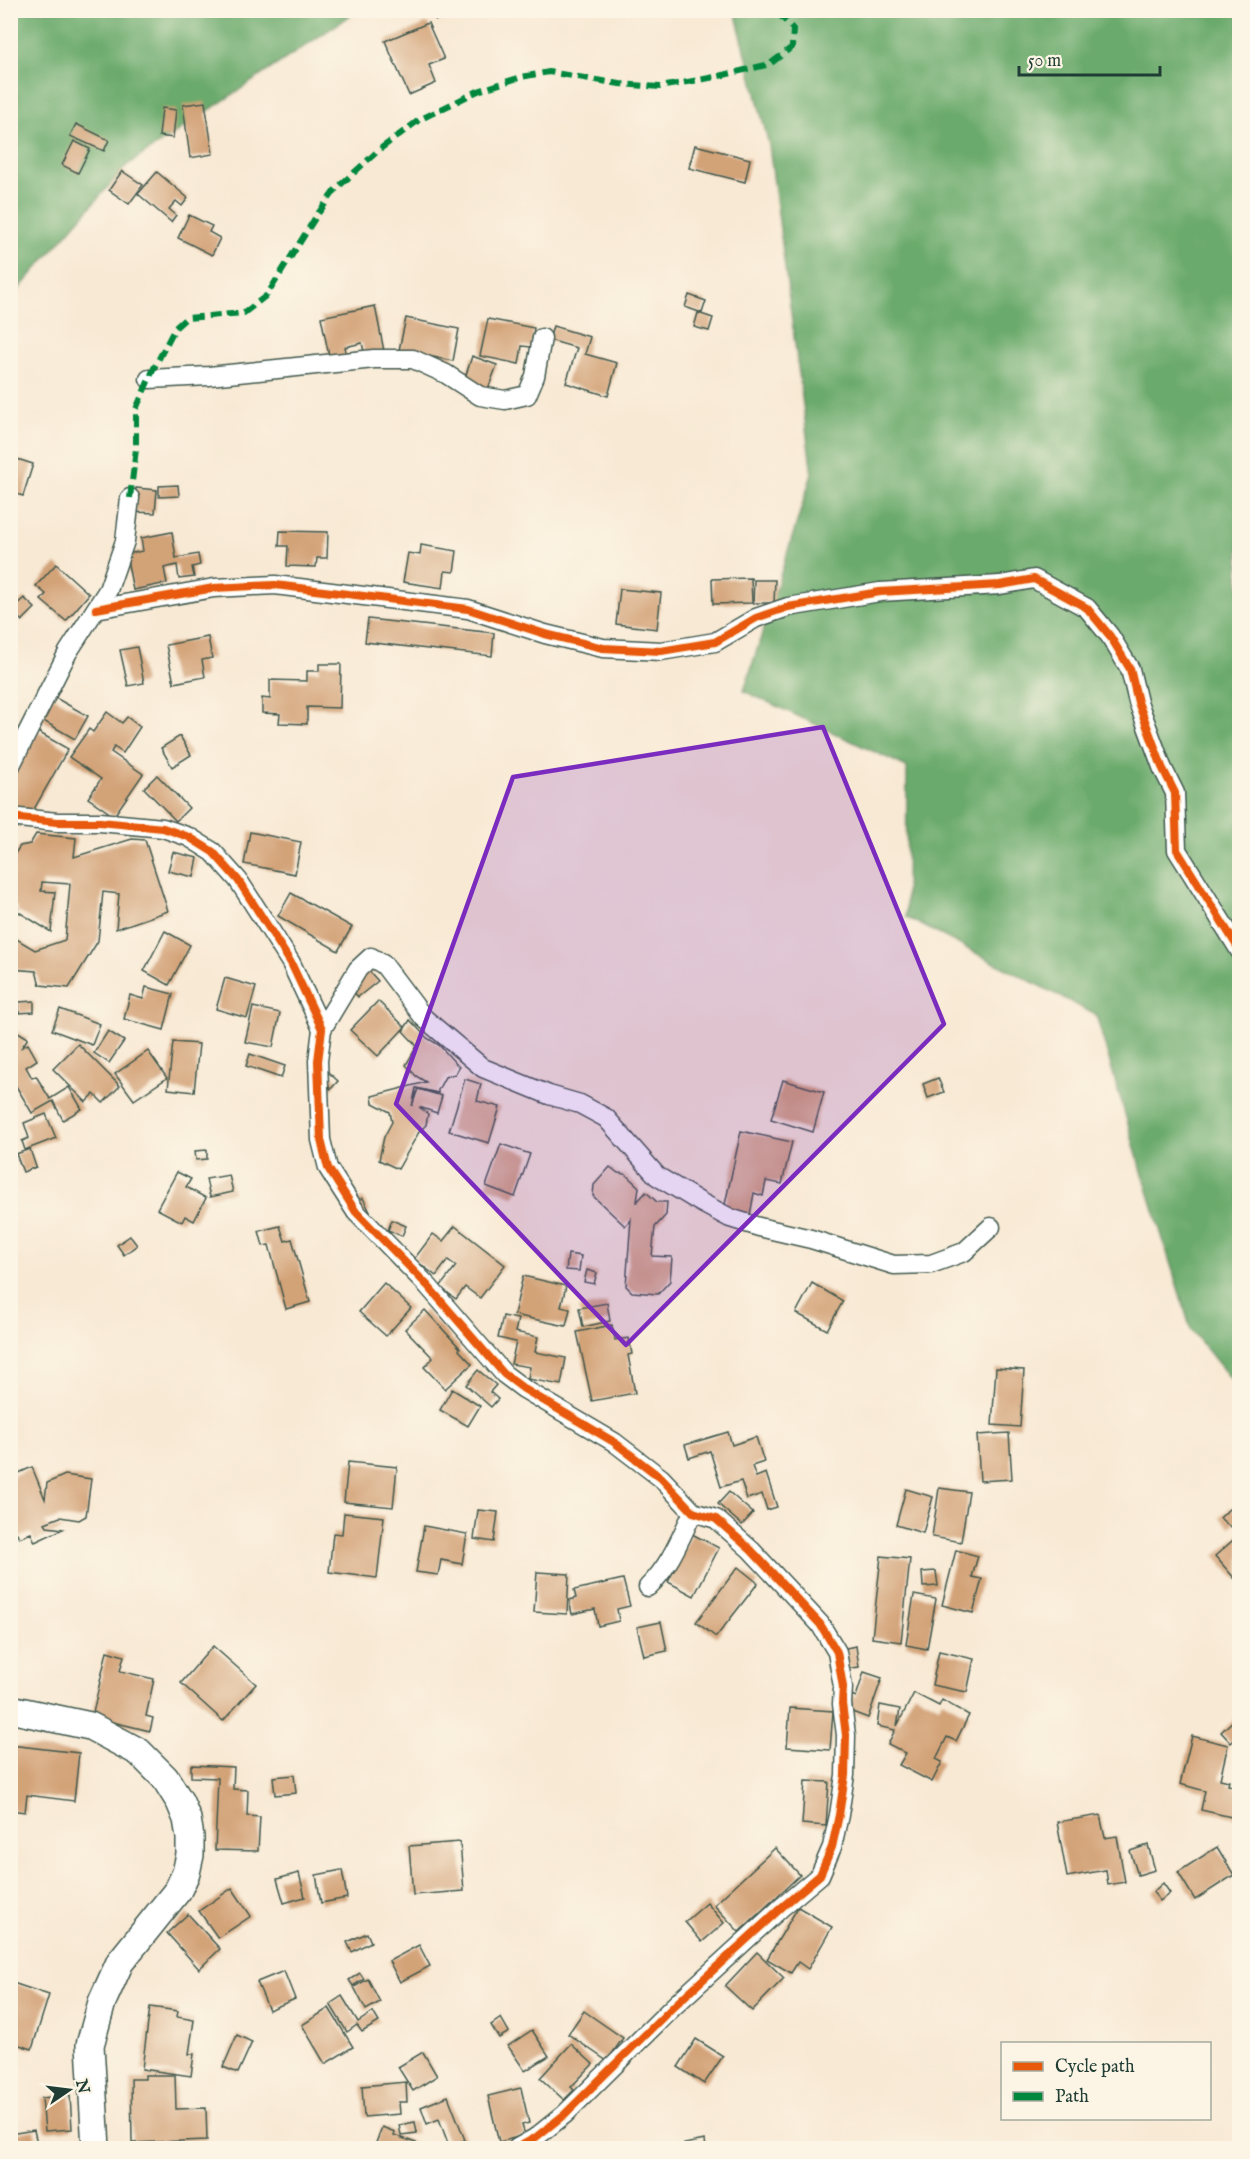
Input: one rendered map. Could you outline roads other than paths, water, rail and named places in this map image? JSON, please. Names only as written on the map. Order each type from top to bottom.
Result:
[{"type":"main road","points":[[10,1709],[90,1726],[139,1752],[165,1778],[180,1802],[187,1819],[190,1855],[186,1873],[178,1890],[120,1962],[102,2002],[90,2045],[96,2148]]},
{"type":"street","points":[[149,379],[209,376],[374,359],[413,359],[446,374],[480,396],[505,400],[527,396],[542,339]]},
{"type":"street","points":[[10,767],[68,652],[108,590],[125,541],[130,498]]},
{"type":"street","points":[[96,609],[214,588],[275,585],[468,609],[545,634],[603,648],[661,651],[715,642],[756,618],[788,607],[880,592],[1000,585],[1034,579],[1087,608],[1110,636],[1130,669],[1138,702],[1162,767],[1175,793],[1177,850],[1239,951]]},
{"type":"street","points":[[10,817],[163,828],[189,837],[213,852],[238,880],[291,963],[322,1029]]},
{"type":"street","points":[[517,2148],[535,2138],[565,2114],[674,2006],[820,1875],[832,1847],[840,1815],[844,1774],[846,1735],[842,1704],[843,1687],[837,1652],[820,1623],[751,1550],[716,1519],[693,1512],[661,1478],[614,1442],[524,1389],[504,1374],[428,1287],[356,1212],[328,1168],[321,1140],[318,1062],[322,1029],[358,969],[371,957],[384,965],[424,1018],[483,1068],[549,1095],[580,1104],[606,1118],[657,1176],[700,1203],[730,1218],[894,1264],[931,1264],[964,1252],[991,1227]]},
{"type":"street","points":[[648,1587],[661,1574],[675,1552],[693,1512]]}]
